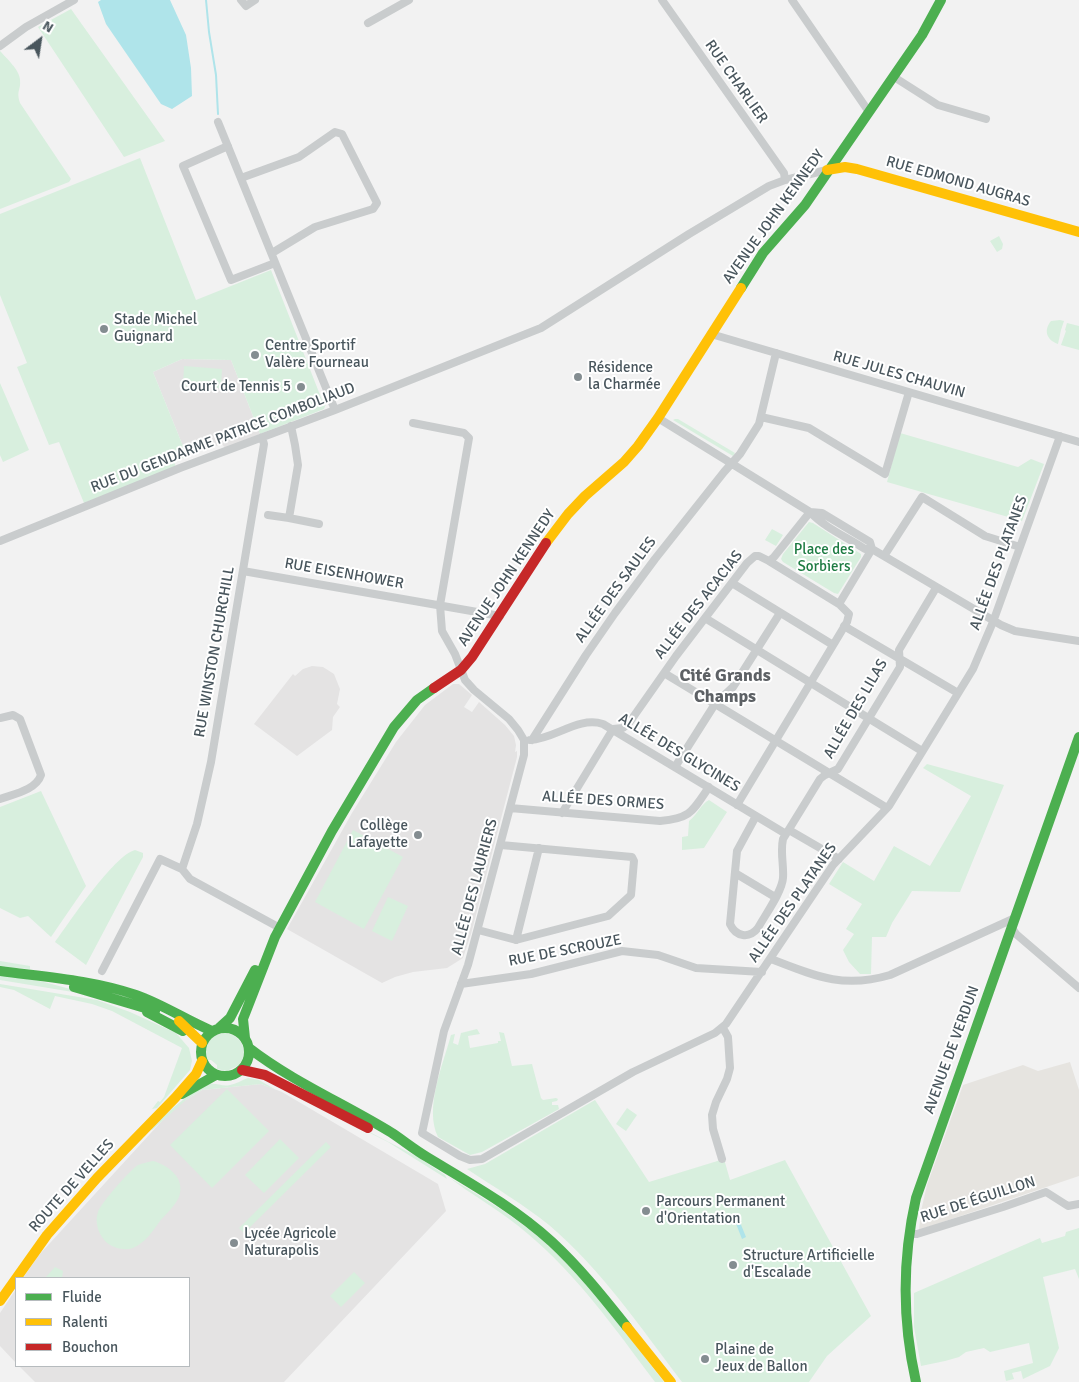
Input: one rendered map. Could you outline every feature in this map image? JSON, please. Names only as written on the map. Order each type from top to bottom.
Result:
[{"type":"main road","name":"AVENUE JOHN KENNEDY","points":[[216,1030],[230,1018],[332,831],[394,727],[417,700],[461,670],[484,642],[549,539],[568,514],[585,496],[624,462],[638,446],[658,418],[763,253],[804,205],[847,144],[922,35],[941,0]]},
{"type":"main road","name":"AVENUE JOHN KENNEDY","points":[[847,144],[842,155],[844,161],[857,169]]},
{"type":"main road","name":"RUE EDMOND AUGRAS","points":[[827,170],[845,167],[857,169],[1079,232]]},
{"type":"main road","name":"AVENUE DE VERDUN","points":[[916,1382],[909,1346],[906,1313],[910,1234],[916,1198],[929,1156],[1079,737]]},
{"type":"main road","name":"AVENUE JOHN KENNEDY","points":[[248,1047],[243,1030],[243,1019],[277,932]]},
{"type":"main road","points":[[0,971],[73,979],[109,987],[138,996],[216,1030],[234,1029],[248,1047],[268,1063],[393,1134],[417,1151],[496,1199],[551,1241],[585,1274],[671,1382]]},
{"type":"main road","points":[[12,972],[115,998],[163,1019],[202,1046]]},
{"type":"main road","points":[[216,1030],[202,1046],[202,1061],[210,1072],[216,1075],[229,1076],[242,1070],[246,1065],[248,1047]]},
{"type":"main road","name":"ROUTE DE VELLES","points":[[17,1277],[47,1235],[98,1178],[175,1098],[196,1074],[202,1061]]},
{"type":"main road","points":[[242,1070],[256,1072],[271,1078],[417,1151]]},
{"type":"main road","name":"ROUTE DE VELLES","points":[[175,1098],[216,1075]]},
{"type":"main road","name":"ROUTE DE VELLES","points":[[0,1301],[15,1280]]},
{"type":"street","points":[[0,46],[26,27],[74,0]]},
{"type":"street","points":[[244,3],[254,0]]},
{"type":"street","points":[[390,0],[394,8]]},
{"type":"street","points":[[368,23],[409,0]]},
{"type":"street","name":"RUE CHARLIER","points":[[662,0],[784,173],[785,180]]},
{"type":"street","points":[[792,0],[869,112]]},
{"type":"street","points":[[894,77],[938,105],[986,119]]},
{"type":"street","points":[[218,122],[335,410]]},
{"type":"street","points":[[241,178],[299,157],[335,132],[342,134],[377,203],[373,209],[315,227],[272,254]]},
{"type":"street","points":[[228,146],[183,166],[231,280],[275,263]]},
{"type":"street","name":"RUE DU GENDARME PATRICE COMBOLIAUD","points":[[0,541],[180,468],[335,410],[541,328],[769,186],[785,180],[827,170]]},
{"type":"street","name":"RUE JULES CHAUVIN","points":[[711,334],[1079,442]]},
{"type":"street","name":"ALLÉE DES SAULES","points":[[528,740],[615,614],[668,543],[724,472],[733,464],[759,424],[776,354]]},
{"type":"street","points":[[761,416],[809,428],[885,474],[909,392]]},
{"type":"street","points":[[658,418],[810,512],[822,513],[870,542],[872,549],[993,622],[1015,631],[1079,640]]},
{"type":"street","points":[[413,423],[464,433],[469,438],[440,605],[442,631],[455,654],[465,680],[474,690],[509,719],[528,740]]},
{"type":"street","points":[[289,518],[298,465],[290,426]]},
{"type":"street","name":"ALLÉE DES PLATANES","points":[[422,1133],[460,1156],[470,1160],[482,1159],[633,1072],[723,1028],[839,859],[887,808],[973,669],[993,622],[1060,436]]},
{"type":"street","name":"RUE WINSTON CHURCHILL","points":[[182,869],[197,824],[203,798],[264,444],[262,437]]},
{"type":"street","points":[[884,556],[922,498],[985,536],[1020,547]]},
{"type":"street","name":"ALLÉE DES ACACIAS","points":[[613,729],[622,728],[629,723],[664,673],[747,563],[755,556],[768,561],[774,558],[810,512]]},
{"type":"street","points":[[268,515],[319,524]]},
{"type":"street","points":[[839,604],[872,549]]},
{"type":"street","points":[[737,805],[833,645],[849,614],[839,604],[768,561]]},
{"type":"street","name":"RUE EISENHOWER","points":[[243,571],[500,616]]},
{"type":"street","points":[[732,583],[833,645]]},
{"type":"street","name":"ALLÉE DES LILAS","points":[[787,832],[820,779],[838,769],[900,667],[899,650],[936,588]]},
{"type":"street","points":[[675,767],[715,704],[733,687],[780,613]]},
{"type":"street","points":[[705,618],[922,751]]},
{"type":"street","points":[[844,626],[958,693]]},
{"type":"street","points":[[664,673],[887,808]]},
{"type":"street","points":[[0,718],[9,715],[18,716],[41,770],[39,781],[28,788],[0,799]]},
{"type":"street","name":"ALLÉE DES GLYCINES","points":[[528,740],[540,740],[583,722],[595,721],[613,729],[756,816],[839,859]]},
{"type":"street","points":[[562,813],[613,729]]},
{"type":"street","name":"ALLÉE DES LAURIERS","points":[[422,1133],[444,1032],[478,930],[528,740]]},
{"type":"street","name":"ALLÉE DES ORMES","points":[[510,808],[660,821],[678,819],[693,812],[709,787]]},
{"type":"street","points":[[756,816],[739,846],[730,924],[738,934],[745,936],[753,934],[775,897],[783,880],[782,846],[787,832]]},
{"type":"street","points":[[478,930],[516,940],[608,916],[631,896],[634,860],[632,857],[501,845]]},
{"type":"street","points":[[516,940],[539,848]]},
{"type":"street","points":[[102,971],[160,859],[182,869],[190,879],[277,932]]},
{"type":"street","points":[[735,873],[775,897]]},
{"type":"street","points":[[771,959],[821,978],[842,981],[878,978],[1014,923],[1016,934],[1079,988]]},
{"type":"street","name":"RUE DE SCROUZE","points":[[461,984],[531,974],[622,951],[658,955],[696,968],[762,972]]},
{"type":"street","points":[[722,1159],[713,1129],[712,1115],[730,1068],[728,1037],[723,1028]]},
{"type":"street","name":"RUE DE ÉGUILLON","points":[[910,1234],[917,1234],[1046,1192],[1068,1206],[1079,1204]]},
{"type":"shaded area","points":[[182,359],[231,360],[260,434],[225,448],[222,444],[187,456],[153,372]]},
{"type":"shaded area","points":[[312,666],[323,667],[334,674],[340,689],[337,704],[340,707],[333,717],[332,730],[297,756],[254,724],[293,674],[295,676],[303,669]]},
{"type":"shaded area","name":"Collège Lafayette","points":[[453,684],[459,684],[472,695],[464,707],[472,712],[479,702],[505,725],[514,736],[517,757],[463,958],[447,968],[413,972],[382,983],[287,929],[352,813],[396,742],[425,705]]},
{"type":"shaded area","points":[[1070,1062],[1079,1090],[1079,1176],[919,1230],[927,1185],[963,1085],[1023,1065],[1038,1071]]},
{"type":"shaded area","name":"Lycée Agricole Naturapolis","points":[[261,1084],[282,1092],[438,1184],[446,1211],[284,1382],[35,1382],[20,1367],[190,1367],[190,1277],[24,1277],[39,1255],[160,1123],[181,1103],[202,1090]]},
{"type":"shaded area","points":[[15,1290],[15,1362],[0,1346],[0,1313]]},
{"type":"green space","points":[[71,9],[165,141],[124,157],[38,27]]},
{"type":"green space","points":[[0,51],[18,72],[20,103],[71,179],[69,182],[0,209]]},
{"type":"green space","name":"Stade Michel Guignard","points":[[140,158],[196,300],[271,270],[322,400],[325,399],[326,404],[324,409],[260,434],[231,360],[182,359],[153,372],[187,456],[174,462],[176,467],[84,503],[59,442],[49,445],[17,367],[27,363],[0,295],[0,214]]},
{"type":"green space","points":[[999,236],[1003,244],[1002,249],[997,252],[990,241]]},
{"type":"green space","points":[[1051,321],[1064,321],[1058,344],[1049,338],[1047,328]]},
{"type":"green space","points":[[1067,323],[1079,326],[1079,350],[1061,345]]},
{"type":"green space","points":[[184,366],[222,369],[221,388],[183,386]]},
{"type":"green space","points":[[0,383],[29,450],[3,462],[0,455]]},
{"type":"green space","points":[[675,419],[735,453],[733,456],[673,420]]},
{"type":"green space","points":[[900,433],[1018,467],[1031,459],[1044,464],[1022,521],[887,482]]},
{"type":"green space","name":"Place des Sorbiers","points":[[809,522],[861,554],[838,594],[783,562],[781,559]]},
{"type":"green space","points":[[772,529],[783,535],[776,546],[765,540]]},
{"type":"green space","points":[[927,764],[1004,785],[960,892],[912,891],[892,923],[886,937],[872,937],[871,974],[860,974],[849,962],[843,950],[854,934],[846,929],[862,904],[829,884],[843,862],[874,881],[894,846],[930,866],[971,796],[923,768]]},
{"type":"green space","points":[[41,791],[86,886],[51,937],[28,916],[20,918],[0,908],[0,807]]},
{"type":"green space","points":[[709,800],[727,812],[704,848],[682,850],[682,837],[688,836],[689,821]]},
{"type":"green space","points":[[353,830],[403,857],[364,929],[315,902]]},
{"type":"green space","points":[[135,850],[143,853],[143,857],[86,965],[55,942],[104,876],[126,855]]},
{"type":"green space","points":[[388,897],[408,906],[392,941],[372,931]]},
{"type":"green space","points":[[0,961],[30,966],[30,969],[0,967]]},
{"type":"green space","points":[[0,975],[40,981],[97,996],[0,980]]},
{"type":"green space","points":[[0,984],[97,1000],[130,1012],[176,1033],[189,1048],[192,1061],[190,1070],[157,1108],[152,1109],[164,1097],[182,1048],[112,1011],[92,1004],[55,996],[50,1009],[14,990],[0,987]]},
{"type":"green space","points":[[477,1029],[480,1034],[468,1036],[470,1048],[498,1043],[498,1041],[501,1041],[499,1032],[504,1033],[512,1066],[532,1064],[541,1098],[543,1100],[558,1099],[552,1102],[552,1105],[558,1105],[559,1109],[482,1152],[470,1155],[438,1137],[434,1126],[433,1113],[436,1086],[451,1035],[455,1034],[453,1043],[458,1045],[461,1033]]},
{"type":"green space","points":[[224,1033],[235,1036],[244,1049],[239,1065],[227,1071],[217,1069],[217,1065],[208,1060],[206,1050],[211,1039]]},
{"type":"green space","points":[[248,1078],[259,1080],[276,1090],[261,1084],[202,1090],[186,1100],[152,1130],[150,1129],[178,1104],[204,1086],[210,1084],[234,1084]]},
{"type":"green space","points":[[227,1089],[269,1131],[212,1188],[170,1145]]},
{"type":"green space","points":[[595,1100],[649,1182],[724,1159],[730,1180],[785,1160],[871,1316],[827,1356],[809,1382],[682,1382],[620,1300],[568,1242],[529,1210],[467,1169],[485,1164]]},
{"type":"green space","points":[[627,1108],[637,1115],[626,1131],[616,1124]]},
{"type":"green space","points":[[350,1122],[416,1156],[445,1175],[447,1179],[388,1142]]},
{"type":"green space","points":[[280,1139],[299,1158],[264,1193],[245,1175]]},
{"type":"green space","points":[[326,1142],[331,1147],[244,1233],[239,1228]]},
{"type":"green space","points":[[153,1161],[170,1169],[178,1178],[181,1190],[179,1197],[173,1207],[141,1243],[130,1249],[123,1249],[107,1243],[100,1233],[97,1224],[100,1208],[134,1168],[140,1164]]},
{"type":"green space","points":[[447,1176],[530,1230],[568,1264],[618,1322],[664,1382],[655,1382],[596,1304],[546,1250],[508,1218]]},
{"type":"green space","points":[[1079,1228],[1079,1279],[1075,1269],[1043,1277],[1059,1348],[1050,1366],[1023,1379],[1021,1371],[1012,1373],[1014,1379],[1006,1381],[1004,1371],[1033,1363],[1029,1343],[990,1352],[984,1348],[966,1352],[959,1357],[945,1361],[921,1366],[914,1327],[914,1293],[1040,1238],[1042,1243],[1065,1236],[1066,1232]]},
{"type":"green space","points":[[55,1267],[63,1271],[62,1277],[46,1277]]},
{"type":"green space","points":[[354,1272],[365,1283],[341,1307],[330,1296]]},
{"type":"water","points":[[101,0],[170,0],[186,35],[191,68],[192,96],[172,109],[161,104],[106,24],[98,2]]},
{"type":"water","points":[[737,1215],[746,1237],[742,1239],[733,1216]]},
{"type":"waterway","points":[[206,0],[216,75],[218,114]]},
{"type":"traffic: fast","points":[[741,288],[763,253],[805,205],[922,35],[941,0]]},
{"type":"traffic: fast","points":[[245,1038],[243,1019],[275,937],[332,831],[394,727],[417,700],[434,688]]},
{"type":"traffic: fast","points":[[916,1382],[911,1359],[906,1313],[906,1267],[911,1221],[916,1198],[1079,737]]},
{"type":"traffic: fast","points":[[219,1028],[230,1018],[255,970]]},
{"type":"traffic: fast","points":[[0,971],[68,980],[119,990],[155,1003],[212,1031]]},
{"type":"traffic: fast","points":[[74,987],[155,1011]]},
{"type":"traffic: fast","points":[[147,1012],[183,1031]]},
{"type":"traffic: fast","points":[[220,1028],[230,1028],[239,1032],[245,1038],[249,1052],[245,1066],[239,1072],[230,1076],[220,1076],[211,1072],[205,1066],[201,1057],[201,1047],[205,1038],[211,1032],[220,1028]]},
{"type":"traffic: fast","points":[[249,1048],[283,1072],[392,1133],[492,1196],[523,1218],[552,1242],[572,1262],[627,1327]]},
{"type":"traffic: fast","points":[[182,1094],[216,1075]]},
{"type":"traffic: slow","points":[[827,170],[845,167],[857,169],[1079,232]]},
{"type":"traffic: slow","points":[[546,543],[568,514],[585,496],[624,462],[638,446],[741,288]]},
{"type":"traffic: slow","points":[[179,1021],[202,1043]]},
{"type":"traffic: slow","points":[[17,1277],[47,1235],[97,1178],[175,1098],[196,1074],[202,1061]]},
{"type":"traffic: slow","points":[[0,1301],[15,1280]]},
{"type":"traffic: slow","points":[[627,1327],[671,1382]]},
{"type":"traffic: jam","points":[[434,688],[461,670],[472,657],[546,543]]},
{"type":"traffic: jam","points":[[242,1070],[265,1075],[368,1128]]},
{"type":"place","name":"Stade Michel Guignard","points":[[104,329]]},
{"type":"place","name":"Centre Sportif Valère Fourneau","points":[[255,355]]},
{"type":"place","name":"Résidence la Charmée","points":[[578,377]]},
{"type":"place","name":"Court de Tennis 5","points":[[301,387]]},
{"type":"place","name":"Collège Lafayette","points":[[418,835]]},
{"type":"place","name":"Parcours Permanent d'Orientation","points":[[646,1211]]},
{"type":"place","name":"Lycée Agricole Naturapolis","points":[[234,1243]]},
{"type":"place","name":"Structure Artificielle d'Escalade","points":[[733,1265]]},
{"type":"place","name":"Plaine de Jeux de Ballon","points":[[705,1359]]},
{"type":"district","name":"Cité Grands Champs","points":[[725,686]]}]
